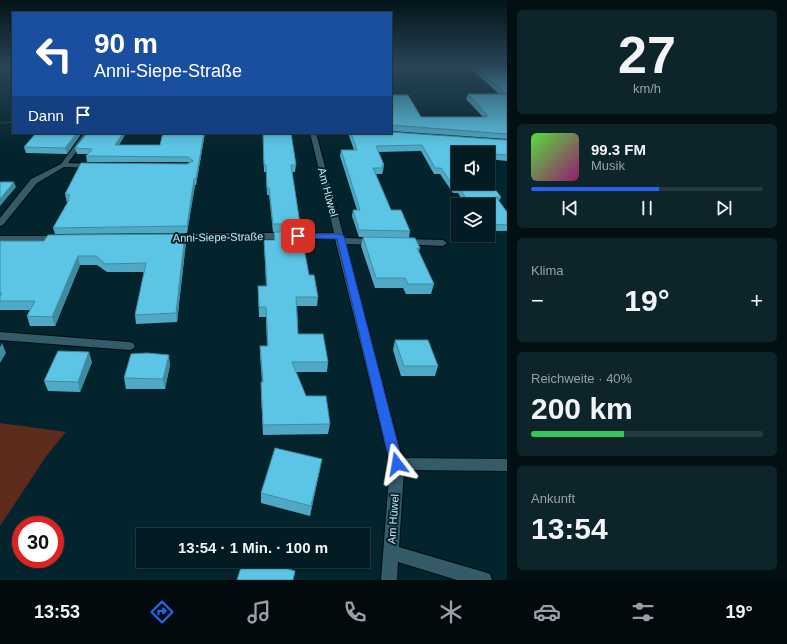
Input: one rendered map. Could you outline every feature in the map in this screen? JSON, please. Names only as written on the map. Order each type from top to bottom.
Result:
[{"type":"street","points":[[0,223],[34,181],[63,165],[86,134]]},
{"type":"street","name":"Am Hüwel","points":[[313,134],[397,464],[389,580]]},
{"type":"street","points":[[63,165],[103,166]]},
{"type":"street","name":"Anni-Siepe-Straße","points":[[160,238],[211,236],[444,243]]},
{"type":"street","points":[[0,239],[64,238]]},
{"type":"street","points":[[0,336],[129,346]]},
{"type":"street","points":[[397,464],[507,465]]},
{"type":"street","points":[[391,552],[484,580]]},
{"type":"path","points":[[0,123],[12,122]]},
{"type":"shaded area","points":[[0,423],[66,432],[47,455],[0,526]]},
{"type":"building","points":[[505,93],[507,93],[507,134],[392,125],[392,95],[408,95],[421,117],[486,117],[484,116],[488,116],[468,94],[506,94]]},
{"type":"building","points":[[392,132],[507,140],[507,155],[495,154],[495,146],[451,146],[451,183],[441,168],[435,168],[422,145],[376,146],[384,165],[382,165],[383,168],[373,168],[391,210],[401,210],[410,231],[359,230],[353,210],[360,210],[341,150],[357,150],[351,134],[392,134]]},
{"type":"building","points":[[35,134],[76,134],[65,148],[24,147]]},
{"type":"building","points":[[86,134],[122,134],[115,145],[160,145],[163,134],[204,134],[196,179],[194,179],[187,226],[53,228],[69,200],[67,200],[70,195],[65,194],[81,163],[188,164],[193,161],[188,157],[86,156],[92,149],[75,148]]},
{"type":"building","points":[[263,134],[291,134],[296,165],[291,165],[300,224],[273,224],[269,188],[267,188],[266,165],[264,165]]},
{"type":"building","points":[[0,182],[14,182],[0,199]]},
{"type":"building","points":[[495,189],[501,197],[496,197],[507,212],[507,225],[495,224],[495,198],[466,198],[461,190]]},
{"type":"building","points":[[274,232],[301,232],[309,275],[314,275],[318,297],[296,297],[298,334],[323,334],[328,362],[292,362],[306,396],[326,396],[330,424],[263,425],[261,382],[263,382],[260,346],[268,346],[266,307],[259,307],[258,286],[267,286],[264,240],[275,240]]},
{"type":"building","points":[[185,234],[176,313],[135,315],[146,263],[105,264],[96,256],[78,256],[52,317],[27,316],[35,301],[0,301],[0,296],[2,293],[0,293],[0,241],[44,241],[48,235]]},
{"type":"building","points":[[363,237],[415,238],[420,248],[417,248],[434,284],[408,284],[405,278],[376,278]]},
{"type":"building","points":[[395,340],[428,340],[438,366],[404,366]]},
{"type":"building","points":[[58,351],[89,352],[78,382],[44,381]]},
{"type":"building","points":[[147,353],[169,355],[163,379],[124,378],[131,354]]},
{"type":"building","points":[[275,448],[322,459],[311,506],[261,493]]},
{"type":"building","points":[[241,568],[285,568],[295,571],[293,580],[237,580]]},
{"type":"route","points":[[298,236],[340,236],[397,464]]}]
